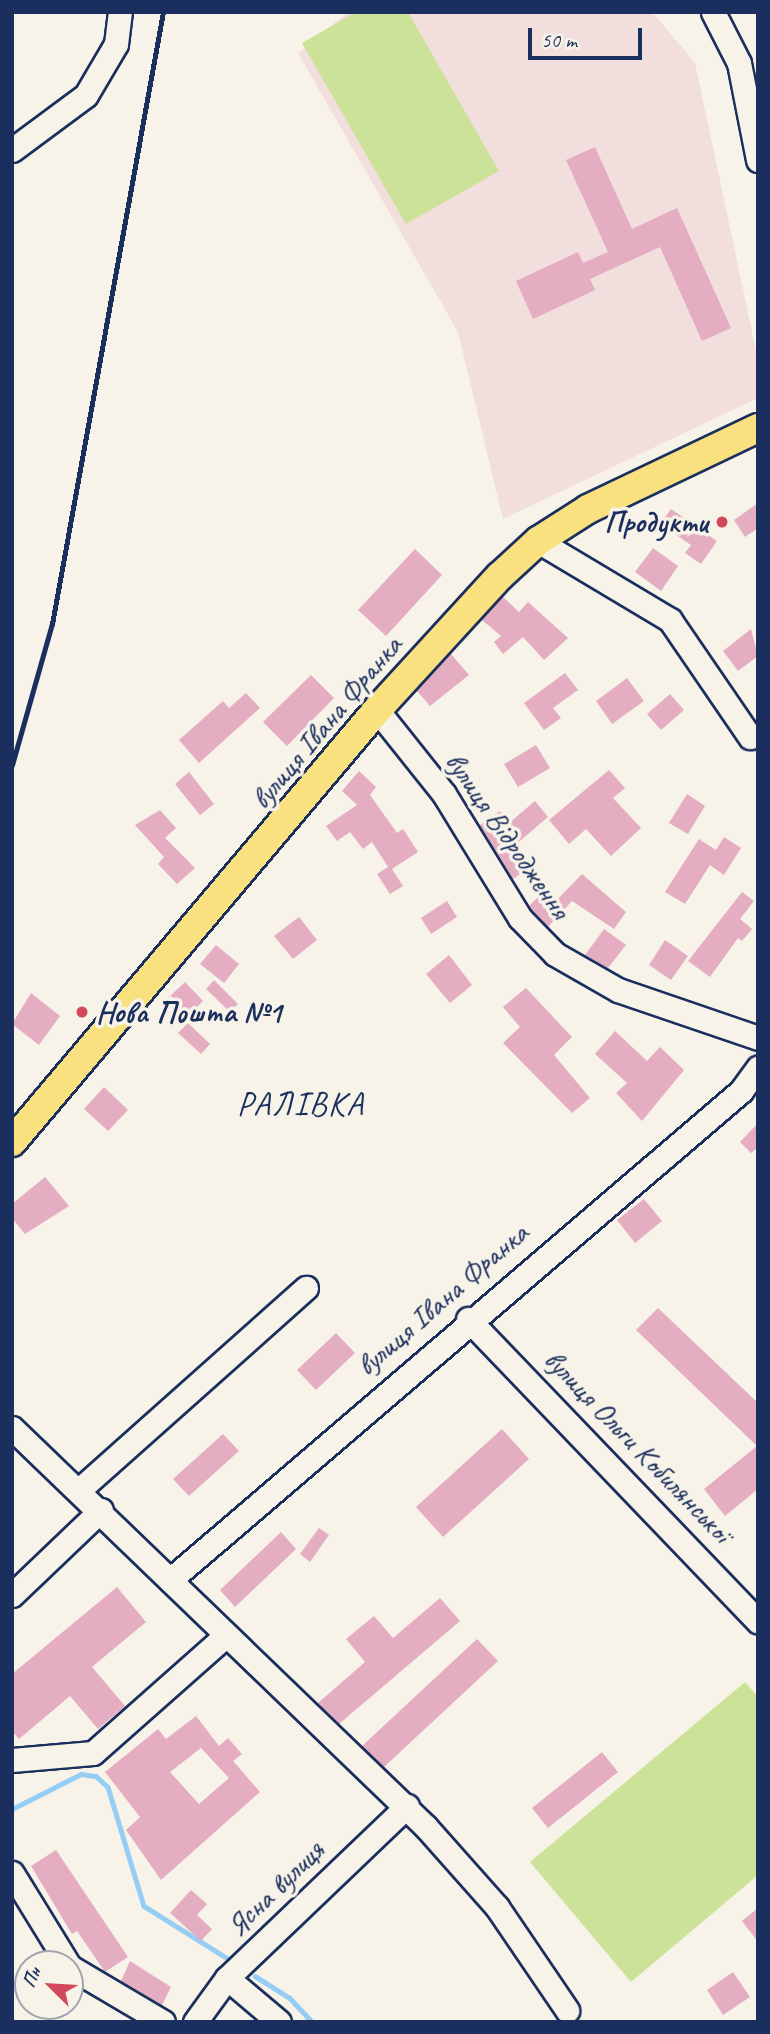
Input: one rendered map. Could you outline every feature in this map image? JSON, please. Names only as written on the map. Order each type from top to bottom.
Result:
[{"type":"main road","name":"вулиця Івана Франка","points":[[12,1142],[377,710],[538,541],[589,509],[758,428]]},
{"type":"street","points":[[12,150],[86,94],[116,44],[120,12]]},
{"type":"street","points":[[713,12],[739,63],[758,160]]},
{"type":"street","points":[[538,541],[670,620],[750,737]]},
{"type":"street","name":"вулиця Відродження","points":[[377,710],[444,794],[520,918],[555,954],[618,990],[758,1038]]},
{"type":"street","name":"вулиця Івана Франка","points":[[170,1580],[468,1320],[741,1091],[758,1068]]},
{"type":"street","points":[[79,1490],[306,1288]]},
{"type":"street","name":"вулиця Ольги Кобилянської","points":[[468,1320],[758,1621]]},
{"type":"street","points":[[12,1428],[101,1510],[223,1638],[407,1806],[497,1907],[567,2010]]},
{"type":"street","points":[[12,1595],[101,1510]]},
{"type":"street","points":[[12,1760],[93,1752],[223,1638]]},
{"type":"street","name":"Ясна вулиця","points":[[195,2022],[227,1978],[407,1806]]},
{"type":"street","points":[[12,1873],[59,1950]]},
{"type":"street","points":[[84,1975],[163,2022]]},
{"type":"street","points":[[227,1978],[279,2022]]},
{"type":"shaded area","points":[[348,12],[652,12],[695,63],[758,360],[758,398],[503,519],[458,332],[298,53]]},
{"type":"green space","points":[[356,12],[408,12],[499,171],[406,224],[302,43]]},
{"type":"green space","points":[[745,1682],[758,1697],[758,1875],[631,1982],[530,1862]]},
{"type":"building","points":[[595,147],[632,229],[677,208],[731,328],[702,341],[660,247],[590,279],[595,290],[533,319],[516,281],[578,252],[583,263],[608,252],[566,160]]},
{"type":"building","points":[[758,503],[758,528],[745,537],[734,520]]},
{"type":"building","points":[[671,509],[717,541],[701,564],[685,553],[691,545],[660,524]]},
{"type":"building","points":[[653,548],[678,566],[661,591],[635,572]]},
{"type":"building","points":[[415,549],[442,575],[386,636],[358,610]]},
{"type":"building","points":[[503,597],[519,612],[528,602],[568,638],[544,660],[523,637],[503,654],[494,642],[501,636],[482,620]]},
{"type":"building","points":[[751,629],[758,656],[738,671],[723,651]]},
{"type":"building","points":[[451,654],[469,675],[430,706],[417,691]]},
{"type":"building","points":[[565,673],[578,690],[553,708],[561,718],[544,730],[524,703]]},
{"type":"building","points":[[311,675],[334,698],[287,746],[263,722]]},
{"type":"building","points":[[627,678],[644,701],[612,724],[596,701]]},
{"type":"building","points":[[246,693],[260,708],[199,763],[179,740],[223,701],[229,708]]},
{"type":"building","points":[[670,694],[684,710],[661,730],[647,714]]},
{"type":"building","points":[[536,745],[550,768],[518,787],[504,764]]},
{"type":"building","points":[[609,770],[625,788],[613,798],[641,828],[611,856],[586,829],[569,844],[549,820]]},
{"type":"building","points":[[359,771],[376,787],[370,795],[397,833],[403,829],[418,852],[392,869],[403,886],[390,894],[377,874],[388,867],[372,842],[363,849],[350,832],[337,841],[326,826],[357,805],[342,791]]},
{"type":"building","points":[[189,772],[214,804],[200,815],[175,784]]},
{"type":"building","points":[[687,794],[705,806],[688,834],[669,823]]},
{"type":"building","points":[[535,801],[548,817],[514,846],[529,868],[513,879],[480,825],[500,811],[509,823]]},
{"type":"building","points":[[160,810],[176,828],[165,838],[195,868],[177,884],[158,864],[164,857],[135,825]]},
{"type":"building","points":[[724,837],[741,848],[724,875],[710,865],[685,904],[665,892],[699,839],[716,850]]},
{"type":"building","points":[[582,874],[626,912],[614,929],[572,901],[548,927],[529,906],[544,891],[555,902]]},
{"type":"building","points":[[742,892],[754,901],[740,919],[752,929],[742,941],[738,938],[710,977],[688,961]]},
{"type":"building","points":[[447,901],[457,917],[431,934],[421,918]]},
{"type":"building","points":[[299,917],[317,940],[293,959],[274,936]]},
{"type":"building","points":[[604,929],[626,945],[608,968],[585,955]]},
{"type":"building","points":[[665,940],[688,956],[671,980],[649,965]]},
{"type":"building","points":[[216,945],[239,964],[224,983],[200,964]]},
{"type":"building","points":[[449,955],[472,985],[450,1003],[426,974]]},
{"type":"building","points":[[214,980],[238,1004],[230,1012],[206,989]]},
{"type":"building","points":[[185,982],[203,1001],[182,1022],[163,1003]]},
{"type":"building","points":[[526,988],[572,1037],[554,1055],[590,1098],[572,1113],[503,1043],[520,1027],[503,1007]]},
{"type":"building","points":[[31,993],[60,1016],[39,1045],[12,1024]]},
{"type":"building","points":[[188,1023],[210,1044],[201,1054],[178,1033]]},
{"type":"building","points":[[615,1031],[647,1061],[660,1047],[684,1070],[642,1121],[616,1093],[627,1083],[595,1054]]},
{"type":"building","points":[[104,1087],[128,1110],[108,1131],[84,1109]]},
{"type":"building","points":[[758,1123],[758,1147],[751,1153],[740,1142]]},
{"type":"building","points":[[45,1177],[69,1206],[25,1234],[12,1218],[12,1204]]},
{"type":"building","points":[[644,1199],[662,1221],[635,1243],[617,1220]]},
{"type":"building","points":[[658,1308],[758,1403],[758,1489],[725,1516],[704,1489],[757,1446],[636,1330]]},
{"type":"building","points":[[336,1333],[355,1353],[316,1390],[297,1370]]},
{"type":"building","points":[[502,1429],[529,1459],[443,1537],[416,1507]]},
{"type":"building","points":[[223,1434],[239,1451],[189,1496],[173,1479]]},
{"type":"building","points":[[319,1528],[329,1535],[310,1562],[300,1554]]},
{"type":"building","points":[[281,1532],[296,1549],[235,1607],[220,1590]]},
{"type":"building","points":[[117,1587],[146,1622],[92,1667],[125,1706],[98,1729],[70,1696],[19,1739],[12,1731],[12,1674]]},
{"type":"building","points":[[440,1598],[460,1621],[339,1724],[318,1703],[365,1662],[346,1639],[374,1616],[393,1638]]},
{"type":"building","points":[[477,1639],[498,1661],[384,1767],[362,1746]]},
{"type":"building","points":[[196,1716],[219,1746],[228,1738],[242,1754],[233,1761],[260,1792],[161,1880],[126,1830],[140,1817],[105,1772],[158,1729],[166,1739]],"holes":[[[201,1748],[229,1778],[199,1804],[170,1772]]]},
{"type":"building","points":[[602,1752],[618,1772],[548,1828],[532,1808]]},
{"type":"building","points":[[56,1850],[128,1957],[105,1972],[77,1931],[72,1934],[31,1866]]},
{"type":"building","points":[[191,1890],[207,1904],[197,1915],[212,1929],[201,1941],[170,1913]]},
{"type":"building","points":[[758,1908],[758,1942],[742,1921]]},
{"type":"building","points":[[130,1961],[171,1987],[162,2005],[121,1981]]},
{"type":"building","points":[[733,1972],[750,1997],[723,2015],[707,1990]]},
{"type":"waterway","points":[[12,1809],[81,1774],[96,1776],[108,1787],[144,1906],[230,1960]]},
{"type":"waterway","points":[[255,1976],[290,1998],[312,2022]]},
{"type":"railway","points":[[12,765],[52,624],[163,12]]},
{"type":"place","name":"Продукти","points":[[722,522]]},
{"type":"place","name":"Нова Пошта №1","points":[[82,1012]]},
{"type":"district","name":"РАЛІВКА","points":[[301,1105]]}]
